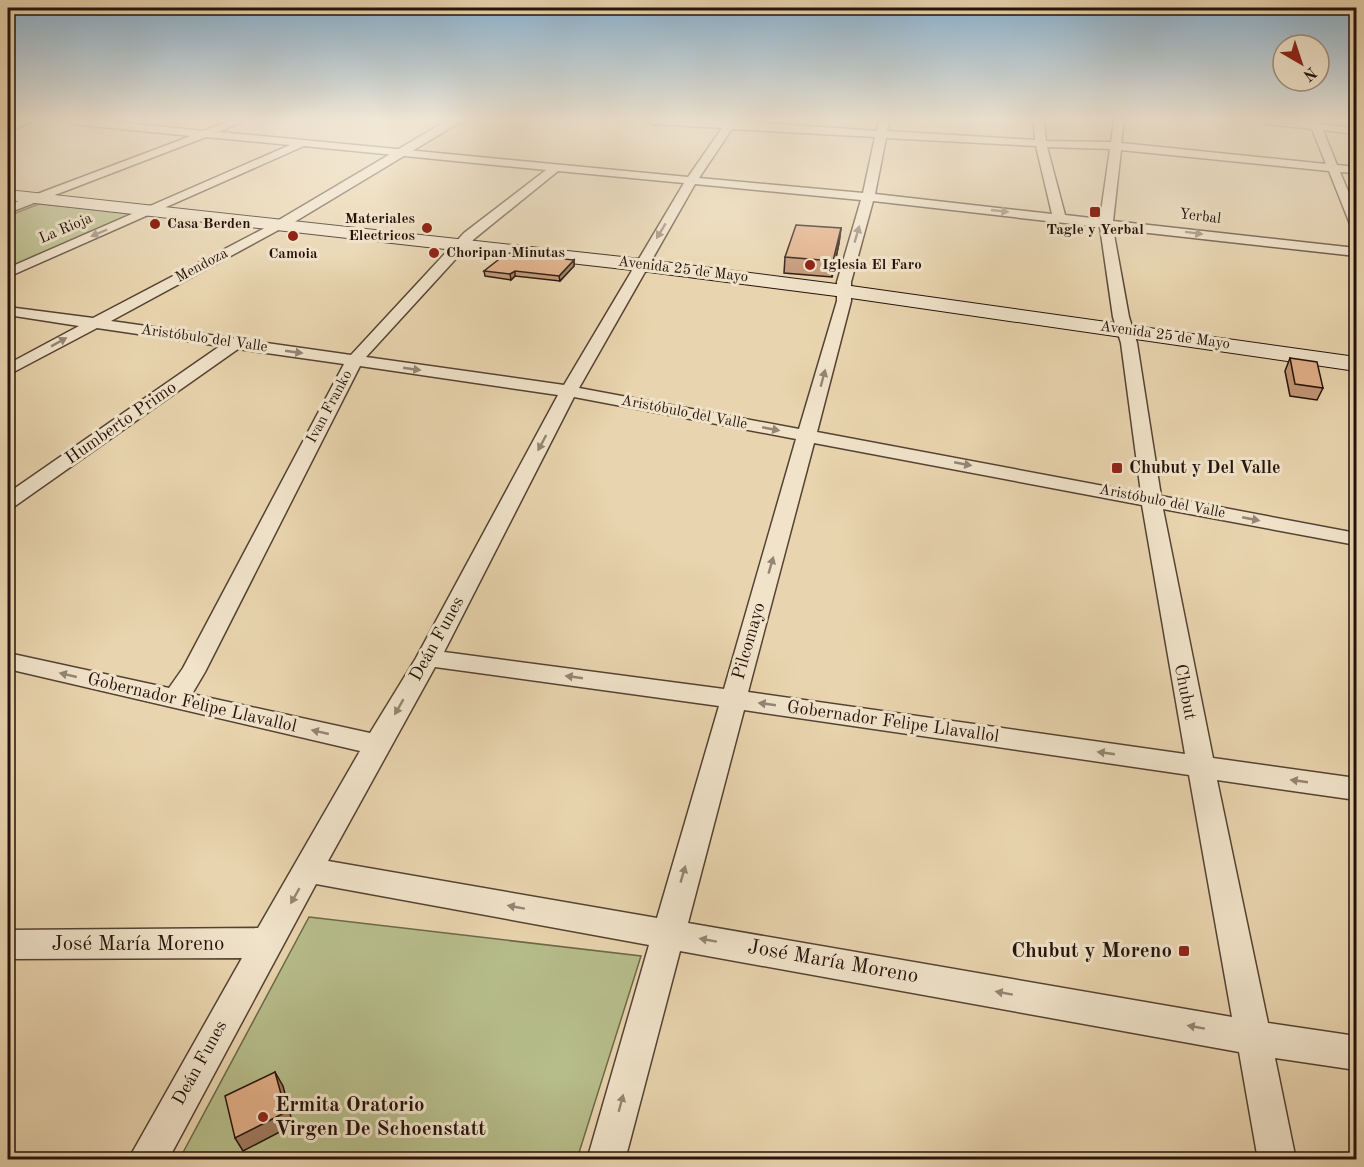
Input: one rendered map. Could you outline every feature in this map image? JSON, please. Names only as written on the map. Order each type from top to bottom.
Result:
[{"type":"main road","name":"Avenida 25 de Mayo","points":[[8,195],[641,265],[844,291],[1356,364]]},
{"type":"street","points":[[8,209],[97,175]]},
{"type":"street","name":"La Rioja","points":[[8,273],[231,175]]},
{"type":"street","name":"Mendoza","points":[[8,370],[280,224],[361,175]]},
{"type":"street","name":"Ivan Franko","points":[[174,700],[193,672],[354,361],[461,244],[546,175]]},
{"type":"street","name":"Yerbal","points":[[633,175],[1059,217],[1356,252]]},
{"type":"street","name":"Deán Funes","points":[[147,1160],[377,745],[428,658],[569,391],[695,175]]},
{"type":"street","name":"Pilcomayo","points":[[606,1160],[667,933],[844,301],[844,282],[872,175]]},
{"type":"street","points":[[1049,175],[1059,217]]},
{"type":"street","name":"Chubut","points":[[1113,175],[1106,223],[1152,500],[1153,519],[1277,1160]]},
{"type":"street","points":[[1337,175],[1356,224]]},
{"type":"street","name":"Aristóbulo del Valle","points":[[8,311],[569,391],[1356,539]]},
{"type":"street","name":"Humberto Primo","points":[[8,502],[235,343]]},
{"type":"street","name":"Gobernador Felipe Llavallol","points":[[428,658],[733,699],[1356,789]]},
{"type":"street","name":"Gobernador Felipe Llavallol","points":[[8,661],[377,745]]},
{"type":"street","name":"José María Moreno","points":[[309,870],[1253,1038],[1356,1053]]},
{"type":"street","name":"José María Moreno","points":[[8,944],[268,943]]},
{"type":"green space","points":[[39,204],[137,213],[8,269],[8,216]]},
{"type":"green space","points":[[309,917],[641,956],[577,1159],[179,1160]]},
{"type":"building","points":[[796,225],[841,228],[833,261],[785,257]]},
{"type":"building","points":[[507,253],[574,260],[559,276],[515,271],[510,274],[484,271]]},
{"type":"building","points":[[1290,358],[1317,362],[1323,388],[1295,384]]},
{"type":"building","points":[[275,1072],[286,1112],[235,1138],[225,1096]]},
{"type":"place","name":"Tagle y Yerbal","points":[[1095,212]]},
{"type":"place","name":"Casa Berden","points":[[155,224]]},
{"type":"place","name":"Materiales Electricos","points":[[427,228]]},
{"type":"place","name":"Camoia","points":[[293,236]]},
{"type":"place","name":"Choripan Minutas","points":[[434,253]]},
{"type":"place","name":"Iglesia El Faro","points":[[810,265]]},
{"type":"place","name":"Chubut y Del Valle","points":[[1117,468]]},
{"type":"place","name":"Chubut y Moreno","points":[[1184,951]]},
{"type":"place","name":"Ermita Oratorio Virgen De Schoenstatt","points":[[263,1117]]}]
